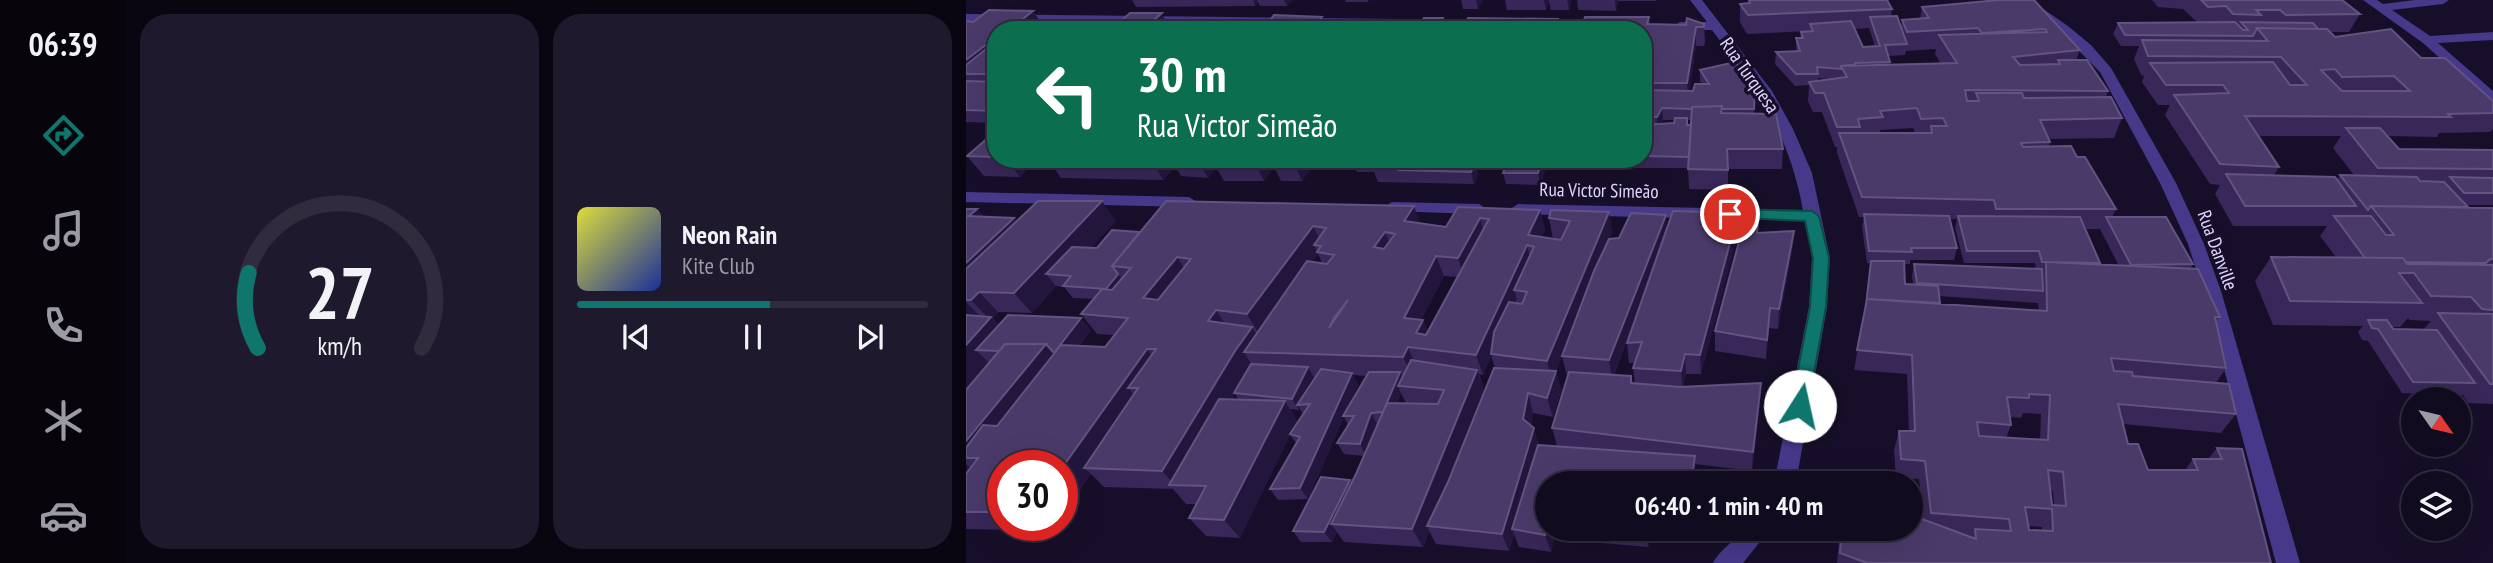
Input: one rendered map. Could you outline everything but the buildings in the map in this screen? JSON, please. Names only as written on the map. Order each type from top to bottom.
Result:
[{"type":"street","name":"Rua Turquesa","points":[[1696,0],[1767,94],[1786,130],[1804,173],[1821,258],[1818,307],[1786,471]]},
{"type":"street","name":"Rua Danville","points":[[2022,0],[2064,29],[2086,48],[2106,71],[2168,183],[2196,244],[2212,291],[2288,563]]},
{"type":"street","points":[[2369,0],[2427,40],[2493,98]]},
{"type":"street","points":[[2381,8],[2443,0]]},
{"type":"street","points":[[966,18],[1236,21]]},
{"type":"street","points":[[1660,25],[1715,26]]},
{"type":"street","points":[[2427,40],[2493,36]]},
{"type":"street","points":[[966,197],[1202,203]]},
{"type":"street","name":"Rua Victor Simeão","points":[[1382,206],[1812,216]]},
{"type":"street","points":[[1725,563],[1749,541]]},
{"type":"route","points":[[1730,214],[1812,216],[1821,258],[1818,307],[1800,406]]}]
